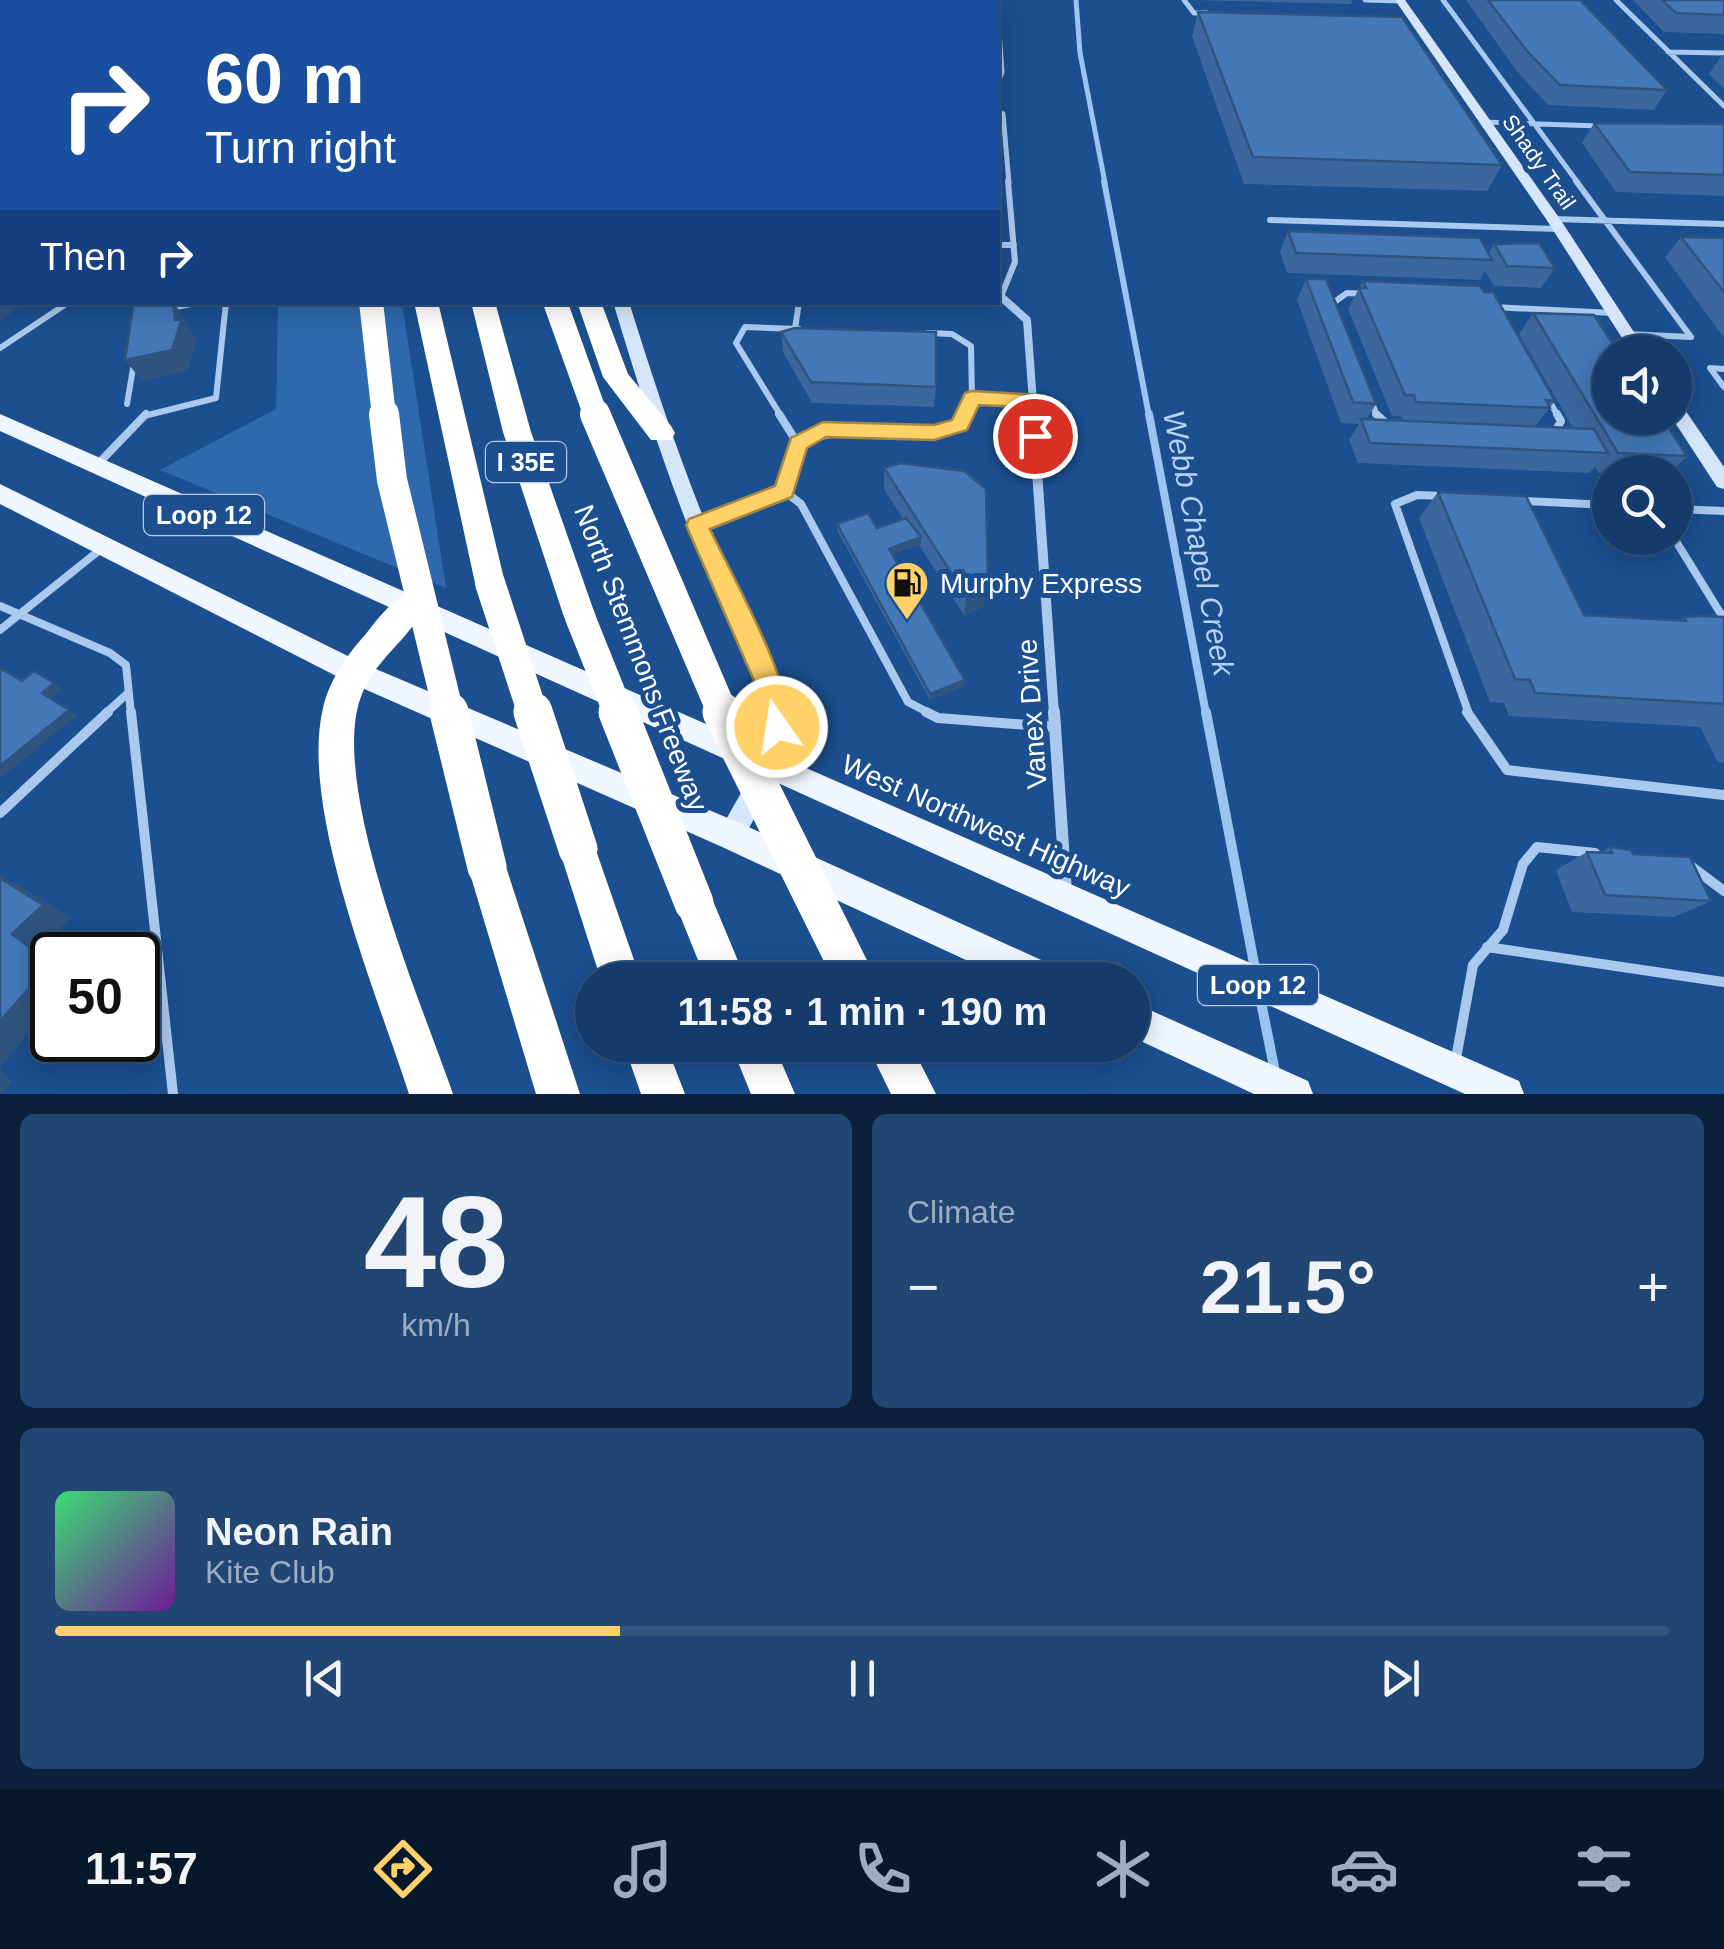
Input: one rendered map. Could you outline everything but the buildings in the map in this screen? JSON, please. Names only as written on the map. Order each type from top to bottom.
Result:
[{"type":"highway","points":[[371,305],[392,480],[488,867],[558,1094]]},
{"type":"highway","name":"I 35E","points":[[427,305],[490,583],[615,962]]},
{"type":"highway","name":"North Stemmons Freeway","points":[[484,305],[528,468],[580,617],[719,962]]},
{"type":"highway","points":[[556,305],[594,417],[692,647],[845,962]]},
{"type":"highway","points":[[591,305],[616,377],[660,433]]},
{"type":"highway","points":[[409,608],[354,672],[336,732],[337,774],[349,830],[431,1094]]},
{"type":"highway","points":[[651,1062],[663,1094]]},
{"type":"highway","points":[[759,1062],[773,1094]]},
{"type":"highway","points":[[897,1062],[914,1094]]},
{"type":"main road","name":"West Northwest Highway","points":[[0,422],[1067,902],[1506,1094]]},
{"type":"main road","name":"Loop 12","points":[[0,492],[354,672],[731,835],[1007,962]]},
{"type":"main road","name":"Loop 12","points":[[1150,1027],[1295,1094]]},
{"type":"street","name":"Shady Trail","points":[[1400,1],[1556,224],[1627,334]]},
{"type":"street","name":"Vanex Drive","points":[[1000,294],[1027,320],[1067,902]]},
{"type":"street","name":"North Stemmons Freeway","points":[[622,305],[660,433],[772,692],[777,727],[767,764],[731,835]]},
{"type":"street","points":[[1692,432],[1721,473]]},
{"type":"lane","points":[[1184,0],[1194,13],[1224,13]]},
{"type":"lane","points":[[1364,0],[1400,1]]},
{"type":"lane","points":[[1443,0],[1691,338],[1627,334]]},
{"type":"lane","points":[[1616,0],[1724,106]]},
{"type":"lane","points":[[1394,17],[1412,17]]},
{"type":"lane","points":[[1000,44],[1000,78]]},
{"type":"lane","points":[[1668,52],[1724,53]]},
{"type":"lane","points":[[1000,112],[1016,262],[1000,294]]},
{"type":"lane","points":[[1484,122],[1611,126]]},
{"type":"lane","points":[[1270,220],[1724,224]]},
{"type":"lane","points":[[1000,244],[1014,245]]},
{"type":"lane","points":[[1340,320],[1333,303],[1347,294],[1382,294]]},
{"type":"lane","points":[[1483,302],[1496,308],[1613,313]]},
{"type":"lane","points":[[0,348],[64,305]]},
{"type":"lane","points":[[157,311],[186,305]]},
{"type":"lane","points":[[96,466],[148,412],[216,398],[226,305]]},
{"type":"lane","points":[[795,329],[799,305]]},
{"type":"lane","points":[[1496,308],[1505,324]]},
{"type":"lane","points":[[798,444],[736,343],[745,327],[815,330]]},
{"type":"lane","points":[[784,491],[798,444],[823,429],[934,433],[960,425],[972,398],[971,346],[952,334],[912,332]]},
{"type":"lane","points":[[127,404],[136,350]]},
{"type":"lane","points":[[1724,369],[1710,368],[1724,387]]},
{"type":"lane","points":[[1366,387],[1379,420],[1393,427]]},
{"type":"lane","points":[[1542,389],[1561,421],[1551,440]]},
{"type":"lane","points":[[972,398],[1032,400]]},
{"type":"lane","points":[[784,491],[801,504],[908,702],[938,718],[1055,727]]},
{"type":"lane","points":[[697,525],[784,491]]},
{"type":"lane","points":[[1456,497],[1417,495],[1395,504],[1462,704],[1507,770],[1721,796],[1724,808]]},
{"type":"lane","points":[[1514,500],[1592,504]]},
{"type":"lane","points":[[1692,509],[1724,511]]},
{"type":"lane","points":[[0,630],[104,546]]},
{"type":"lane","points":[[1684,555],[1724,619]]},
{"type":"lane","points":[[0,606],[110,653],[126,664],[173,1094]]},
{"type":"lane","points":[[0,813],[128,692]]},
{"type":"lane","points":[[1454,1070],[1473,965],[1503,930],[1523,864],[1537,847],[1611,855]]},
{"type":"lane","points":[[1666,861],[1685,863],[1724,892]]},
{"type":"lane","points":[[1487,947],[1724,982]]},
{"type":"shaded area","points":[[278,305],[402,305],[446,588],[160,470],[276,409]]},
{"type":"waterway","name":"Webb Chapel Creek","points":[[1076,0],[1080,53],[1105,183]]},
{"type":"waterway","name":"Webb Chapel Creek","points":[[1104,181],[1149,416]]},
{"type":"waterway","name":"Webb Chapel Creek","points":[[1149,414],[1206,714]]},
{"type":"waterway","name":"Webb Chapel Creek","points":[[1206,712],[1256,974]]},
{"type":"waterway","name":"Webb Chapel Creek","points":[[1259,992],[1275,1072]]},
{"type":"place","name":"Murphy Express","points":[[907,621]]},
{"type":"route","points":[[777,727],[772,692],[697,525],[784,491],[798,444],[823,429],[934,433],[960,425],[972,398],[1010,399],[1032,400],[1035,436]]}]
